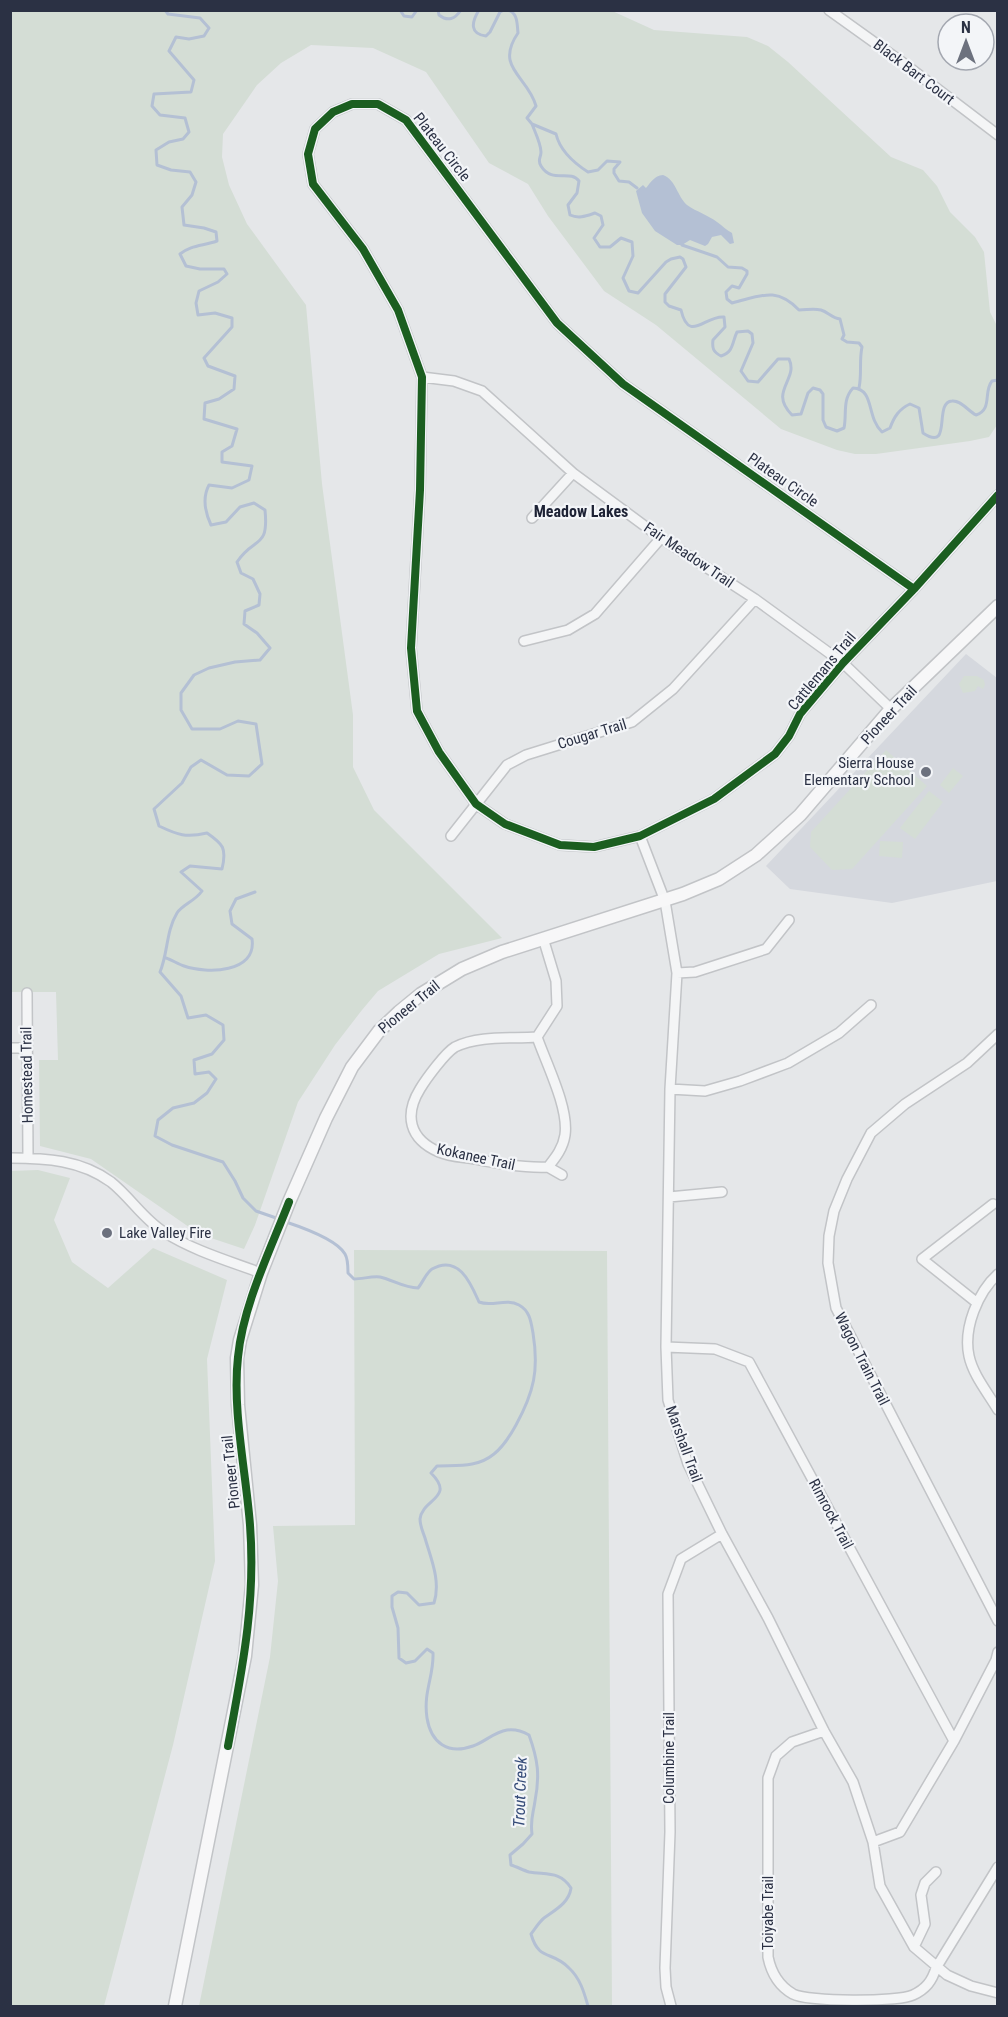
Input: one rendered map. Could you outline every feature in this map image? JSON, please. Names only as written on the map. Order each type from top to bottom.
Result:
[{"type":"main road","name":"Pioneer Trail","points":[[175,2007],[249,1632],[252,1585],[251,1548],[238,1405],[237,1358],[244,1323],[261,1273],[289,1202],[338,1091],[352,1066],[379,1031],[421,994],[462,969],[543,938],[665,901],[719,879],[773,841],[794,822],[830,782],[891,709],[995,612]]},
{"type":"street","name":"Black Bart Court","points":[[829,10],[998,135]]},
{"type":"street","name":"Plateau Circle","points":[[476,804],[439,752],[417,711],[411,648],[420,490],[422,377],[398,310],[363,249],[313,184],[308,154],[315,129],[333,112],[352,104],[378,104],[406,120],[557,323],[623,384],[914,590]]},
{"type":"street","name":"Fair Meadow Trail","points":[[422,377],[454,381],[482,391],[573,474],[662,538],[755,599],[843,663],[891,709]]},
{"type":"street","points":[[532,518],[573,474]]},
{"type":"street","name":"Cattlemans Trail","points":[[476,804],[505,824],[560,846],[594,847],[640,836],[714,800],[775,754],[789,736],[800,714],[843,663],[914,590],[998,495]]},
{"type":"street","points":[[524,641],[568,630],[595,615],[662,538]]},
{"type":"street","name":"Cougar Trail","points":[[451,836],[507,765],[526,755],[632,722],[674,689],[755,599]]},
{"type":"street","name":"Marshall Trail","points":[[640,836],[665,901],[677,973],[670,1089],[666,1347],[668,1400],[688,1464],[824,1731],[853,1782],[873,1842],[880,1886],[914,1947],[936,1968],[960,1982],[998,1993]]},
{"type":"street","points":[[677,973],[695,972],[766,949],[789,920]]},
{"type":"street","points":[[543,938],[555,981],[556,1006],[537,1037],[565,1115],[565,1136],[559,1154],[548,1167]]},
{"type":"street","name":"Homestead Trail","points":[[27,993],[28,1158]]},
{"type":"street","points":[[670,1089],[705,1091],[788,1063],[839,1032],[871,1005]]},
{"type":"street","name":"Wagon Train Trail","points":[[998,1035],[967,1063],[905,1104],[872,1133],[847,1179],[834,1211],[829,1236],[828,1263],[836,1308],[998,1621]]},
{"type":"street","name":"Kokanee Trail","points":[[537,1037],[476,1040],[453,1048],[413,1100],[410,1115],[413,1129],[424,1144],[441,1153],[525,1168],[548,1167],[562,1175]]},
{"type":"street","points":[[10,1048],[27,1048]]},
{"type":"street","points":[[10,1158],[59,1160],[89,1169],[111,1182],[162,1231],[188,1245],[261,1273]]},
{"type":"street","points":[[669,1197],[723,1192]]},
{"type":"street","points":[[976,1302],[922,1259],[993,1204]]},
{"type":"street","points":[[998,1274],[976,1302],[969,1338],[969,1355],[975,1372],[998,1410]]},
{"type":"street","name":"Rimrock Trail","points":[[666,1347],[715,1349],[749,1362],[954,1741]]},
{"type":"street","name":"Columbine Trail","points":[[671,2007],[665,1968],[670,1832],[668,1594],[681,1559],[723,1534]]},
{"type":"street","points":[[873,1842],[900,1832],[954,1741],[998,1652]]},
{"type":"street","name":"Toiyabe Trail","points":[[824,1731],[792,1742],[776,1756],[768,1778],[768,1957],[775,1976],[789,1991],[796,1996],[818,1999],[906,1998],[921,1990],[929,1984],[936,1968],[998,1867]]},
{"type":"street","points":[[914,1947],[925,1924],[921,1895],[925,1883],[936,1872]]},
{"type":"shaded area","points":[[610,10],[654,30],[747,37],[768,46],[891,157],[923,170],[937,186],[950,212],[975,237],[984,252],[990,312],[997,326],[997,425],[989,437],[876,454],[855,454],[837,450],[781,429],[656,325],[604,291],[548,216],[528,184],[489,163],[426,72],[373,48],[311,45],[281,63],[257,85],[223,134],[222,157],[229,185],[247,224],[306,305],[322,484],[353,715],[353,767],[374,810],[502,938],[439,954],[378,991],[362,1010],[335,1045],[298,1102],[255,1225],[244,1249],[199,1234],[91,1159],[40,1146],[39,1060],[58,1060],[56,992],[11,992],[10,11]]},
{"type":"shaded area","name":"Sierra House Elementary School","points":[[966,654],[997,678],[997,881],[892,903],[790,889],[766,866]]},
{"type":"shaded area","points":[[964,676],[977,676],[984,680],[983,689],[978,686],[975,691],[963,693],[959,684]]},
{"type":"shaded area","points":[[886,750],[927,786],[852,869],[832,870],[810,847],[811,832]]},
{"type":"shaded area","points":[[953,768],[963,776],[949,793],[940,785]]},
{"type":"shaded area","points":[[929,791],[943,802],[915,839],[900,828]]},
{"type":"shaded area","points":[[880,841],[903,842],[902,858],[879,856]]},
{"type":"shaded area","points":[[38,1170],[70,1178],[54,1220],[72,1262],[108,1288],[153,1248],[227,1280],[207,1359],[215,1561],[173,1745],[104,2006],[11,2006],[10,1171]]},
{"type":"shaded area","points":[[354,1250],[607,1251],[612,2006],[199,2006],[270,1657],[278,1581],[273,1526],[355,1525]]},
{"type":"water","points":[[663,175],[674,184],[687,205],[732,233],[734,243],[730,244],[721,235],[712,237],[705,246],[690,240],[677,245],[655,231],[642,213],[636,191],[643,185],[646,188],[655,178]]},
{"type":"waterway","name":"Trout Creek","points":[[165,10],[168,14],[200,18],[209,28],[204,36],[189,39],[176,37],[169,51],[194,80],[191,92],[154,94],[152,106],[160,115],[185,118],[189,132],[183,139],[169,142],[156,150],[157,165],[171,170],[190,172],[196,182],[192,195],[182,207],[184,225],[216,232],[217,241],[193,247],[180,254],[186,266],[200,269],[224,269],[227,274],[218,282],[199,291],[196,303],[198,315],[215,313],[232,318],[232,327],[204,358],[208,366],[235,376],[234,389],[219,399],[205,403],[204,419],[237,429],[232,446],[222,452],[222,462],[252,466],[249,480],[232,488],[209,485],[205,500],[206,510],[211,525],[226,522],[240,507],[254,503],[265,510],[266,523],[262,537],[237,562],[241,573],[253,579],[260,594],[259,605],[245,611],[244,624],[257,633],[270,648],[260,660],[235,662],[209,668],[194,675],[181,693],[181,710],[192,729],[220,729],[238,721],[256,724],[262,764],[249,776],[227,775],[201,760],[191,767],[182,783],[154,809],[159,826],[182,835],[207,833],[217,840],[224,851],[222,869],[190,866],[181,872],[202,891],[182,908],[173,920],[160,972],[181,996],[188,1018],[206,1015],[223,1025],[224,1040],[212,1054],[194,1060],[195,1074],[209,1072],[216,1079],[207,1093],[194,1103],[173,1108],[158,1120],[155,1136],[172,1145],[223,1162],[243,1198],[256,1211],[279,1219]]},
{"type":"waterway","points":[[400,10],[404,16],[412,17],[417,10]]},
{"type":"waterway","points":[[438,10],[439,15],[448,19],[456,16],[461,10]]},
{"type":"waterway","points":[[479,10],[473,27],[477,33],[486,36],[500,12],[504,10]]},
{"type":"waterway","points":[[507,10],[515,16],[518,33],[512,45],[511,64],[536,106],[527,118],[532,124],[556,134],[568,156],[588,172],[598,170],[607,161],[620,162],[614,169],[619,181],[629,182],[637,188]]},
{"type":"waterway","points":[[532,124],[540,145],[539,162],[545,171],[555,175],[571,176],[579,181],[577,193],[568,205],[570,215],[579,217],[595,213],[601,216],[603,225],[594,238],[600,247],[610,247],[621,238],[632,242],[633,256],[623,278],[629,291],[638,293],[666,262],[680,257],[683,259],[686,267],[665,294],[665,302],[681,310],[684,320],[693,327],[724,317],[725,327],[713,340],[713,348],[721,356],[728,352],[737,332],[748,331],[752,334],[753,343],[741,371],[748,381],[758,382],[778,359],[789,359],[790,373],[783,392],[783,399],[785,407],[792,415],[801,414],[808,393],[813,388],[820,390],[823,394],[823,420],[826,427],[837,431],[844,428],[847,397],[853,388],[865,393],[877,426],[882,432],[890,428],[897,414],[910,404],[919,408],[923,433],[938,437],[947,403],[958,402],[976,415],[986,405],[989,385],[992,381],[998,380]]},
{"type":"waterway","points":[[682,245],[717,257],[728,267],[742,268],[747,271],[739,288],[732,286],[726,292],[727,299],[732,303],[775,295],[799,310],[821,310],[840,319],[844,335],[842,339],[859,343],[862,347],[859,388]]},
{"type":"waterway","points":[[166,958],[194,969],[217,970],[239,965],[247,959],[252,939],[232,924],[230,911],[236,899],[255,892]]},
{"type":"waterway","name":"Trout Creek","points":[[286,1222],[318,1235],[341,1249],[347,1258],[348,1273],[354,1279],[380,1277],[408,1287],[418,1288],[432,1269],[441,1265],[450,1265],[463,1273],[479,1302],[514,1303],[523,1307],[529,1317],[535,1346],[534,1380],[527,1402],[509,1437],[498,1451],[481,1462],[437,1466],[431,1473],[438,1481],[439,1493],[422,1512],[420,1519],[436,1578],[434,1603],[419,1605],[407,1593],[398,1592],[392,1596],[392,1607],[398,1628],[399,1658],[406,1663],[415,1661],[427,1649],[433,1653],[426,1709],[432,1734],[442,1745],[456,1749],[473,1746],[507,1730],[529,1735],[538,1775],[532,1834],[510,1855],[511,1865],[529,1872],[558,1876],[571,1888],[564,1902],[542,1920],[531,1934],[538,1949],[557,1959],[573,1972],[588,2006]]},
{"type":"cycle path","points":[[914,589],[623,384],[557,323],[406,120],[378,104],[352,104],[333,112],[315,129],[308,154],[313,184],[363,249],[398,310],[422,377],[420,490],[411,648],[417,711],[439,752],[476,804],[505,824],[560,845],[594,847],[640,836],[714,799],[775,754],[789,736],[800,714],[843,663],[914,589],[998,495]]},
{"type":"cycle path","points":[[228,1746],[246,1636],[251,1582],[250,1525],[237,1398],[238,1357],[251,1298],[289,1202]]},
{"type":"place","name":"Sierra House Elementary School","points":[[926,772]]},
{"type":"place","name":"Lake Valley Fire","points":[[107,1233]]},
{"type":"district","name":"Meadow Lakes","points":[[581,511]]}]
